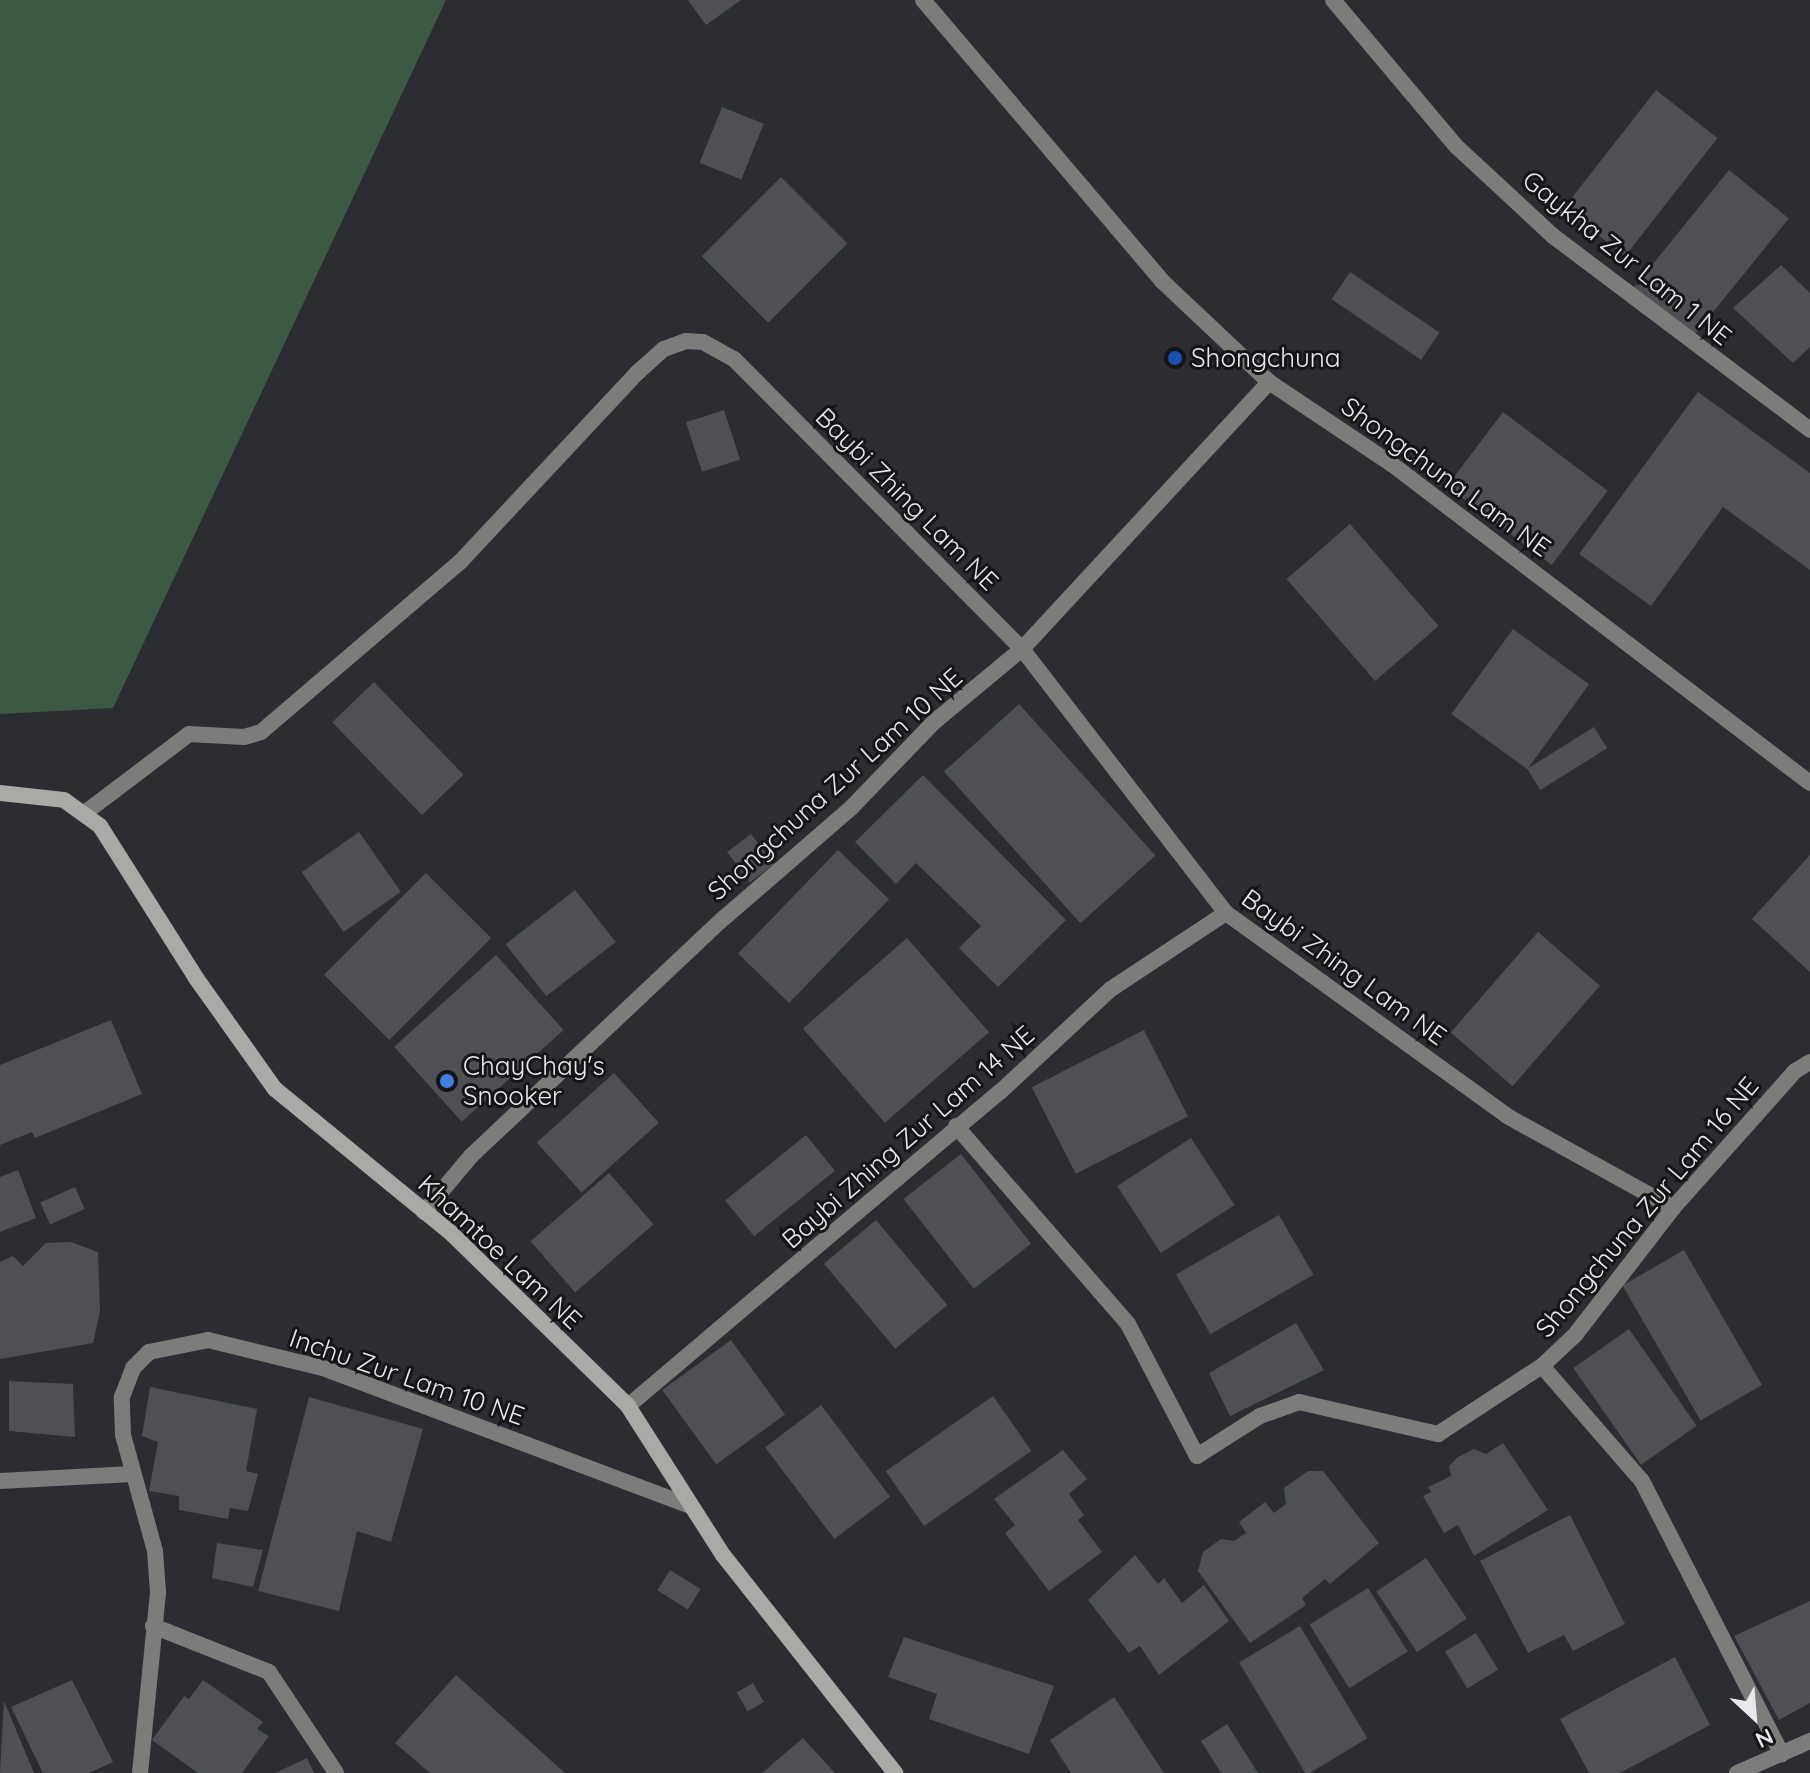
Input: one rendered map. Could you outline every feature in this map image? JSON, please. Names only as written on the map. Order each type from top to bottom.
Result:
[{"type":"main road","points":[[0,793],[64,800],[86,812]]},
{"type":"main road","name":"Khamtoe Lam NE","points":[[86,812],[275,1089],[424,1212],[628,1406],[723,1555],[895,1773]]},
{"type":"street","name":"Shongchuna Lam NE","points":[[923,0],[1162,281],[1269,382],[1393,465],[1810,783]]},
{"type":"street","name":"Gaykha Zur Lam 1 NE","points":[[1333,0],[1457,147],[1553,236],[1810,430]]},
{"type":"street","name":"Baybi Zhing Lam NE","points":[[86,812],[189,734],[244,737],[261,732],[461,561],[637,373],[664,349],[686,341],[703,342],[734,359],[1022,649],[1226,913],[1507,1116],[1673,1208]]},
{"type":"street","name":"Shongchuna Zur Lam 10 NE","points":[[424,1212],[471,1156],[724,918],[851,808],[934,722],[1022,649],[1269,382]]},
{"type":"street","name":"Baybi Zhing Zur Lam 14 NE","points":[[628,1406],[956,1126],[1111,989],[1226,913]]},
{"type":"street","name":"Shongchuna Zur Lam 16 NE","points":[[956,1126],[1128,1324],[1197,1456],[1260,1416],[1299,1402],[1438,1434],[1542,1366],[1575,1335],[1673,1208],[1795,1071],[1810,1062]]},
{"type":"street","name":"Inchu Zur Lam 10 NE","points":[[140,1773],[158,1592],[155,1551],[123,1435],[122,1397],[133,1368],[149,1352],[208,1340],[323,1368],[692,1507]]},
{"type":"street","points":[[1542,1366],[1642,1481],[1782,1754]]},
{"type":"street","points":[[0,1481],[132,1474]]},
{"type":"street","points":[[153,1626],[269,1672],[336,1773]]},
{"type":"street","points":[[1737,1773],[1810,1741]]},
{"type":"green space","points":[[0,0],[446,0],[113,708],[0,714]]},
{"type":"building","points":[[688,0],[741,0],[706,25]]},
{"type":"building","points":[[1656,90],[1717,138],[1625,256],[1564,208]]},
{"type":"building","points":[[722,107],[764,124],[741,179],[700,163]]},
{"type":"building","points":[[1729,170],[1789,218],[1694,336],[1634,287]]},
{"type":"building","points":[[781,177],[847,243],[768,323],[702,256]]},
{"type":"building","points":[[1781,265],[1810,293],[1810,347],[1793,363],[1733,308]]},
{"type":"building","points":[[1350,272],[1440,332],[1421,360],[1332,299]]},
{"type":"building","points":[[1698,392],[1810,473],[1810,570],[1723,507],[1651,606],[1579,554]]},
{"type":"building","points":[[724,410],[740,459],[702,472],[686,422]]},
{"type":"building","points":[[1503,412],[1608,491],[1552,565],[1447,486]]},
{"type":"building","points":[[1350,524],[1439,626],[1375,681],[1287,579]]},
{"type":"building","points":[[1513,629],[1589,684],[1527,769],[1451,714]]},
{"type":"building","points":[[374,682],[464,775],[422,815],[332,722]]},
{"type":"building","points":[[1019,704],[1156,856],[1080,923],[944,772]]},
{"type":"building","points":[[1594,727],[1607,748],[1540,790],[1527,769]]},
{"type":"building","points":[[923,775],[1066,920],[998,987],[959,948],[981,926],[916,863],[896,884],[855,842]]},
{"type":"building","points":[[359,832],[401,892],[344,932],[302,872]]},
{"type":"building","points":[[751,834],[774,864],[750,882],[727,852]]},
{"type":"building","points":[[838,850],[889,899],[789,1003],[738,954]]},
{"type":"building","points":[[1810,855],[1810,972],[1752,919]]},
{"type":"building","points":[[426,873],[491,938],[389,1040],[324,975]]},
{"type":"building","points":[[575,890],[616,942],[546,996],[506,944]]},
{"type":"building","points":[[1538,932],[1600,986],[1513,1086],[1451,1032]]},
{"type":"building","points":[[907,938],[989,1032],[885,1123],[803,1029]]},
{"type":"building","points":[[496,955],[564,1030],[462,1122],[394,1047]]},
{"type":"building","points":[[111,1020],[142,1094],[35,1138],[32,1132],[0,1145],[0,1065]]},
{"type":"building","points":[[1144,1030],[1188,1116],[1076,1174],[1032,1087]]},
{"type":"building","points":[[614,1073],[659,1123],[582,1192],[537,1143]]},
{"type":"building","points":[[806,1135],[835,1171],[754,1236],[725,1200]]},
{"type":"building","points":[[1191,1138],[1235,1205],[1161,1253],[1117,1186]]},
{"type":"building","points":[[961,1154],[1031,1244],[974,1289],[903,1199]]},
{"type":"building","points":[[18,1170],[36,1218],[0,1232],[0,1177]]},
{"type":"building","points":[[609,1173],[654,1224],[575,1293],[531,1241]]},
{"type":"building","points":[[75,1187],[85,1209],[50,1224],[40,1202]]},
{"type":"building","points":[[1279,1215],[1314,1275],[1210,1334],[1176,1274]]},
{"type":"building","points":[[876,1220],[947,1305],[895,1349],[824,1264]]},
{"type":"building","points":[[71,1242],[98,1252],[100,1311],[93,1343],[0,1359],[0,1262],[13,1256],[23,1266],[46,1243]]},
{"type":"building","points":[[1684,1250],[1762,1385],[1701,1421],[1623,1286]]},
{"type":"building","points":[[1296,1323],[1324,1370],[1230,1416],[1209,1373]]},
{"type":"building","points":[[1629,1329],[1697,1426],[1641,1465],[1573,1368]]},
{"type":"building","points":[[731,1340],[785,1414],[716,1464],[662,1390]]},
{"type":"building","points":[[9,1381],[73,1384],[75,1437],[9,1431]]},
{"type":"building","points":[[150,1387],[257,1409],[246,1471],[258,1474],[248,1511],[230,1508],[228,1519],[179,1510],[179,1496],[149,1491],[158,1442],[142,1436]]},
{"type":"building","points":[[993,1396],[1031,1451],[924,1526],[886,1471]]},
{"type":"building","points":[[309,1397],[423,1429],[391,1542],[357,1531],[339,1611],[258,1591]]},
{"type":"building","points":[[821,1405],[890,1497],[834,1539],[765,1447]]},
{"type":"building","points":[[1503,1443],[1548,1510],[1474,1556],[1458,1525],[1444,1533],[1423,1496],[1431,1492],[1428,1487],[1451,1476],[1449,1466],[1458,1457],[1474,1449],[1486,1454]]},
{"type":"building","points":[[1063,1450],[1087,1479],[1069,1494],[1084,1515],[1078,1520],[1102,1552],[1049,1591],[1005,1533],[1015,1525],[994,1499]]},
{"type":"building","points":[[1308,1471],[1323,1471],[1379,1543],[1330,1584],[1325,1579],[1302,1598],[1306,1605],[1250,1643],[1198,1571],[1203,1552],[1221,1539],[1234,1541],[1246,1533],[1239,1522],[1265,1502],[1274,1513],[1286,1504],[1284,1488]]},
{"type":"building","points":[[1570,1515],[1625,1624],[1573,1651],[1564,1635],[1528,1653],[1480,1561]]},
{"type":"building","points":[[217,1543],[263,1550],[253,1587],[212,1578]]},
{"type":"building","points":[[1135,1555],[1158,1584],[1164,1578],[1182,1603],[1204,1585],[1229,1621],[1159,1675],[1140,1646],[1129,1653],[1088,1600]]},
{"type":"building","points":[[1426,1558],[1467,1619],[1417,1652],[1376,1592]]},
{"type":"building","points":[[670,1570],[701,1589],[688,1609],[657,1590]]},
{"type":"building","points":[[1368,1588],[1408,1652],[1349,1688],[1309,1625]]},
{"type":"building","points":[[1810,1601],[1810,1703],[1779,1720],[1734,1636]]},
{"type":"building","points":[[1300,1626],[1367,1738],[1305,1773],[1239,1663]]},
{"type":"building","points":[[1476,1633],[1498,1670],[1467,1688],[1445,1652]]},
{"type":"building","points":[[904,1637],[1054,1686],[1029,1754],[929,1719],[937,1694],[888,1677]]},
{"type":"building","points":[[1675,1657],[1710,1725],[1620,1773],[1589,1773],[1560,1719]]},
{"type":"building","points":[[456,1675],[565,1773],[430,1773],[395,1743]]},
{"type":"building","points":[[72,1680],[113,1762],[89,1773],[43,1773],[11,1707]]},
{"type":"building","points":[[203,1680],[263,1722],[257,1729],[269,1736],[242,1773],[198,1773],[152,1740],[184,1696],[189,1699]]},
{"type":"building","points":[[753,1683],[764,1702],[748,1712],[737,1692]]},
{"type":"building","points":[[1114,1697],[1164,1773],[1071,1773],[1050,1740]]},
{"type":"building","points":[[4,1701],[34,1773],[0,1773]]},
{"type":"building","points":[[1227,1724],[1258,1773],[1221,1773],[1201,1741]]},
{"type":"building","points":[[803,1738],[835,1773],[762,1773]]},
{"type":"building","points":[[307,1758],[314,1773],[275,1773]]},
{"type":"place","name":"Shongchuna","points":[[1175,358]]},
{"type":"place","name":"ChayChay's Snooker","points":[[447,1081]]}]
